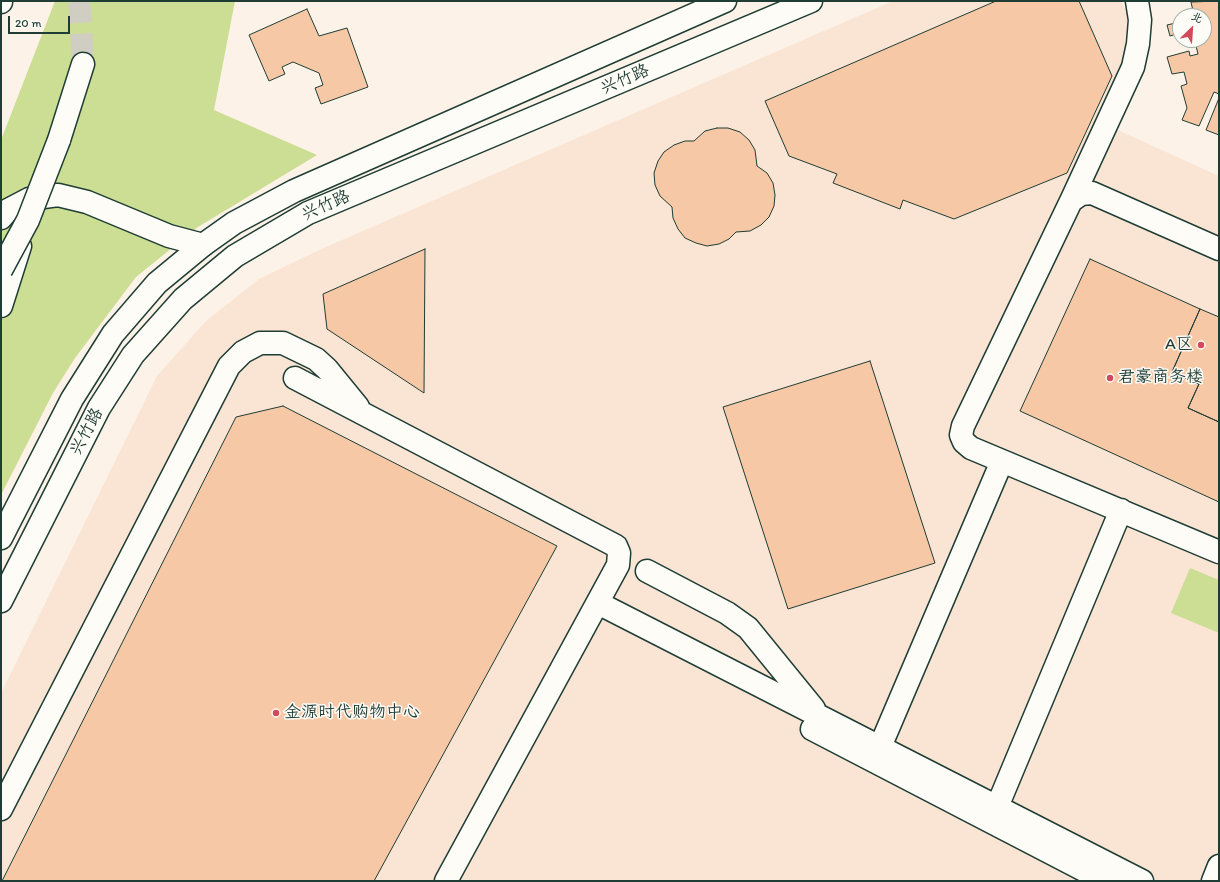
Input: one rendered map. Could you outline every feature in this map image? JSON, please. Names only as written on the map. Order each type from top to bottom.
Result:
[{"type":"main road","name":"兴竹路","points":[[1,538],[72,399],[113,334],[157,283],[203,245],[234,223],[294,191],[725,1]]},
{"type":"main road","name":"兴竹路","points":[[1,601],[99,408],[133,355],[183,299],[236,256],[308,213],[811,1]]},
{"type":"main road","points":[[1137,1],[1140,20],[1138,44],[1133,67],[1071,201],[963,426],[961,435],[964,442],[971,448],[1219,552]]},
{"type":"main road","points":[[1,306],[28,220],[59,140],[83,64]]},
{"type":"main road","points":[[1071,201],[1082,194],[1092,193],[1219,249]]},
{"type":"main road","points":[[1,218],[8,210],[29,199],[58,195],[87,202],[169,236],[203,245]]},
{"type":"main road","points":[[1,270],[28,220]]},
{"type":"main road","points":[[1,809],[229,366],[243,352],[260,343],[283,343],[316,359],[327,368],[362,413]]},
{"type":"main road","points":[[295,378],[616,546],[619,553],[618,565],[446,881]]},
{"type":"main road","points":[[880,747],[1002,461]]},
{"type":"main road","points":[[997,807],[1121,510]]},
{"type":"main road","points":[[647,571],[728,613],[748,628],[842,745]]},
{"type":"main road","points":[[594,609],[819,716],[1142,881]]},
{"type":"main road","points":[[594,609],[842,745],[1105,881]]},
{"type":"main road","points":[[1213,881],[1219,866]]},
{"type":"shaded area","points":[[893,1],[1121,1],[1130,19],[1132,42],[1100,122],[1219,176],[1219,881],[1,881],[1,693],[157,376],[206,321],[259,279],[319,250]]},
{"type":"green space","points":[[55,1],[235,1],[214,110],[317,155],[198,227],[136,277],[75,358],[53,393],[1,495],[1,140]]},
{"type":"green space","points":[[1190,568],[1219,580],[1219,633],[1171,613]]},
{"type":"building","points":[[996,1],[1079,1],[1112,76],[1067,173],[954,219],[903,200],[900,209],[833,183],[837,174],[789,156],[765,101]]},
{"type":"building","points":[[1219,1],[1219,94],[1214,92],[1199,126],[1182,120],[1187,108],[1181,86],[1187,84],[1184,72],[1172,74],[1167,57],[1189,51],[1190,56],[1198,54],[1196,48],[1212,48],[1212,8],[1192,8],[1191,2]]},
{"type":"building","points":[[307,9],[319,36],[347,28],[368,87],[321,104],[315,88],[323,85],[319,73],[293,62],[282,67],[285,74],[269,81],[249,35]]},
{"type":"building","points":[[1172,24],[1172,35],[1170,36],[1167,25]]},
{"type":"building","points":[[1219,98],[1219,135],[1206,130]]},
{"type":"building","points":[[717,128],[728,128],[740,132],[749,140],[755,150],[757,166],[767,173],[773,183],[775,195],[774,206],[769,217],[761,225],[750,231],[736,232],[729,239],[719,244],[707,246],[685,238],[678,229],[673,218],[672,207],[660,196],[655,185],[654,173],[658,161],[664,152],[674,145],[685,141],[694,141],[705,131]]},
{"type":"building","points":[[425,249],[424,393],[327,329],[323,294]]},
{"type":"building","name":"君豪商务楼","points":[[1090,259],[1200,309],[1172,372],[1199,384],[1188,408],[1219,422],[1219,502],[1020,411]]},
{"type":"building","name":"A区","points":[[1200,309],[1219,317],[1219,422],[1188,408],[1199,384],[1172,372]]},
{"type":"building","points":[[870,361],[935,563],[788,609],[723,407]]},
{"type":"building","name":"金源时代购物中心","points":[[283,406],[557,546],[374,881],[2,881],[236,417]]},
{"type":"tunnel","points":[[78,1],[80,9],[83,64]]},
{"type":"place","name":"A区","points":[[1201,345]]},
{"type":"place","name":"君豪商务楼","points":[[1110,378]]},
{"type":"place","name":"金源时代购物中心","points":[[276,713]]}]
